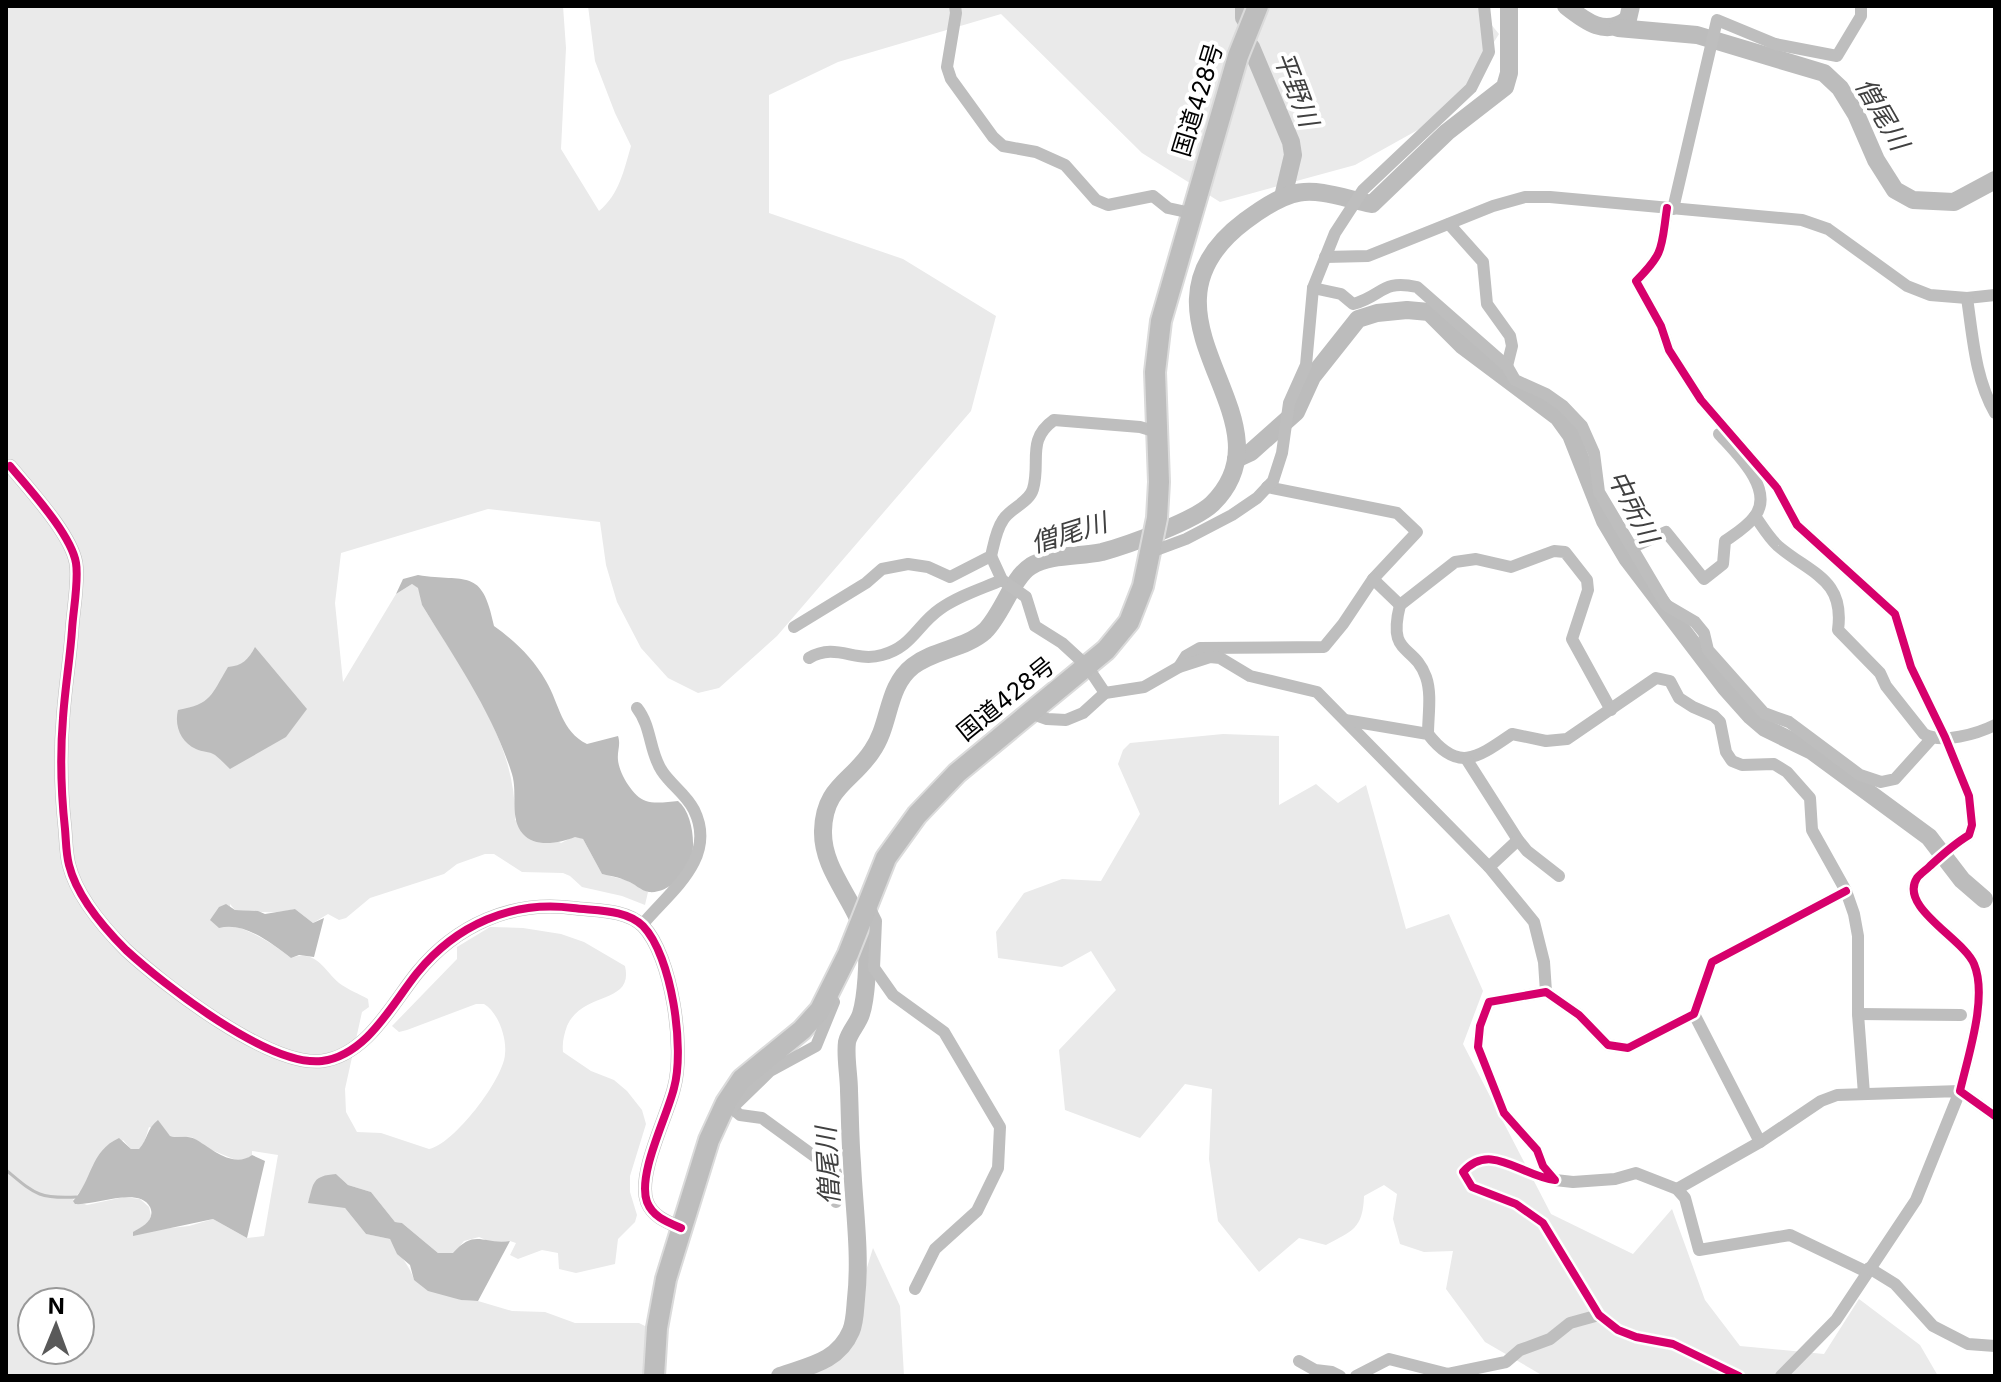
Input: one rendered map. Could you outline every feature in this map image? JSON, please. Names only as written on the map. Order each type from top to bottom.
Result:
[{"type":"highway","name":"国道428号","points":[[654,1376],[661,1303],[681,1228],[709,1140],[742,1079],[802,1030],[820,1010],[848,954],[886,858],[917,815],[957,773],[1106,650],[1129,622],[1143,586],[1154,535],[1155,372],[1161,321],[1238,56],[1258,6]]},
{"type":"street","points":[[955,6],[947,67],[951,79],[1003,146],[1036,152],[1065,165],[1096,200],[1108,205],[1153,196],[1168,208],[1191,213]]},
{"type":"street","points":[[1154,535],[1186,539],[1232,515],[1257,498],[1273,481],[1282,453],[1289,403],[1306,365],[1313,288],[1335,233],[1363,190],[1471,88],[1489,52],[1484,6]]},
{"type":"street","points":[[1781,1376],[1836,1320],[1916,1200],[1960,1091],[1975,1020],[1979,986],[1977,975],[1963,946],[1915,902],[1913,889],[1916,879],[1952,845],[1969,835],[1972,825],[1969,796],[1911,667],[1895,614],[1797,525],[1777,488],[1704,404],[1669,350],[1661,326],[1636,281],[1656,260],[1660,251],[1717,20],[1775,44],[1837,56],[1861,16],[1861,6]]},
{"type":"street","points":[[1325,257],[1368,256],[1493,206],[1525,197],[1802,220],[1828,229],[1907,286],[1930,295],[1967,298],[1995,295]]},
{"type":"street","points":[[1449,224],[1483,262],[1487,304],[1510,336],[1511,357],[1507,366]]},
{"type":"street","points":[[1313,288],[1341,294],[1353,304],[1365,301],[1384,287],[1401,284],[1417,287],[1507,366],[1515,380],[1546,394],[1563,406],[1582,426],[1594,453],[1599,492],[1666,605],[1695,622],[1704,633],[1708,650],[1764,713],[1789,722],[1860,775],[1881,782],[1895,779],[1932,738]]},
{"type":"street","points":[[1967,298],[1978,374],[1995,413]]},
{"type":"street","points":[[1633,547],[1666,532],[1704,579],[1723,564],[1725,541],[1755,516],[1760,507],[1761,494],[1755,480],[1702,415],[1704,404]]},
{"type":"street","points":[[1105,693],[1087,666],[1062,643],[1035,626],[1026,597],[1002,580],[991,556],[1002,520],[1030,497],[1033,490],[1037,442],[1040,432],[1047,425],[1054,420],[1065,420],[1140,427],[1157,432]]},
{"type":"street","points":[[10,466],[43,505],[76,563],[63,718],[62,801],[68,863],[90,909],[123,946],[181,996],[271,1050],[304,1060],[324,1061],[359,1043],[380,1022],[419,970],[441,949],[492,916],[512,909],[548,905],[623,914],[642,925],[658,947],[669,978],[678,1065],[645,1187],[651,1210],[661,1220],[681,1228]]},
{"type":"street","points":[[1179,667],[1186,656],[1200,648],[1324,647],[1373,579],[1417,532],[1397,513],[1267,487]]},
{"type":"street","points":[[1755,516],[1774,543],[1826,580],[1841,609],[1838,630],[1880,673],[1895,698],[1924,734],[1932,738],[1945,737],[1981,732],[1995,725]]},
{"type":"street","points":[[1611,710],[1572,639],[1588,590],[1587,580],[1565,552],[1554,551],[1511,567],[1476,559],[1455,562],[1400,605],[1399,645],[1416,660],[1428,688],[1428,734],[1451,757],[1467,760],[1512,734],[1557,742],[1567,739],[1611,710],[1656,678],[1670,681],[1679,698],[1720,722],[1726,752],[1732,761],[1742,765],[1774,764],[1787,772],[1810,798],[1812,830],[1846,891],[1858,936],[1858,1014],[1864,1094]]},
{"type":"street","points":[[794,627],[866,583],[882,569],[908,564],[928,567],[950,577],[991,556]]},
{"type":"street","points":[[1373,579],[1400,605]]},
{"type":"street","points":[[809,658],[829,650],[870,658],[886,654],[911,641],[941,608],[1002,580]]},
{"type":"street","points":[[1030,713],[1047,719],[1066,720],[1083,713],[1105,693],[1144,687],[1179,667],[1210,657],[1220,658],[1250,676],[1317,692],[1489,867],[1534,922],[1544,962],[1546,992]]},
{"type":"street","points":[[637,708],[647,725],[663,773],[685,796],[699,823],[698,854],[691,871],[679,888],[657,906],[642,925]]},
{"type":"street","points":[[1345,720],[1428,734]]},
{"type":"street","points":[[1467,760],[1518,840],[1559,876]]},
{"type":"street","points":[[1489,867],[1518,840]]},
{"type":"street","points":[[1555,1180],[1543,1166],[1537,1150],[1504,1113],[1478,1047],[1480,1026],[1489,1002],[1546,992],[1579,1015],[1608,1045],[1628,1048],[1694,1014],[1712,962],[1846,891]]},
{"type":"street","points":[[863,914],[876,921],[874,968],[893,995],[944,1032],[1000,1127],[998,1168],[977,1211],[935,1249],[915,1289]]},
{"type":"street","points":[[1694,1014],[1760,1142]]},
{"type":"street","points":[[1858,1014],[1961,1015]]},
{"type":"street","points":[[1677,1189],[1760,1142],[1821,1101],[1837,1095],[1960,1091],[1995,1116]]},
{"type":"street","points":[[729,1105],[740,1115],[762,1118],[836,1172],[836,1202]]},
{"type":"street","points":[[1739,1376],[1673,1344],[1618,1330],[1599,1315],[1543,1223],[1516,1204],[1472,1187],[1463,1172],[1472,1162],[1486,1159],[1504,1161],[1520,1170],[1555,1180],[1573,1182],[1636,1173],[1677,1189],[1685,1198],[1699,1250],[1790,1235],[1895,1284],[1933,1326],[1968,1344],[1995,1346]]},
{"type":"street","points":[[1356,1376],[1389,1359],[1448,1374],[1506,1362],[1520,1350],[1550,1339],[1570,1323],[1599,1315]]},
{"type":"street","points":[[1299,1361],[1315,1370],[1340,1376]]},
{"type":"shaded area","points":[[6,6],[563,6],[566,48],[561,149],[599,211],[616,190],[631,146],[595,61],[588,6],[1476,6],[1499,34],[1450,112],[1355,165],[1220,202],[1142,153],[1001,14],[838,62],[769,95],[769,213],[903,259],[996,316],[971,411],[777,636],[719,688],[698,693],[668,678],[641,648],[617,602],[606,565],[600,522],[488,509],[341,553],[335,603],[343,682],[396,594],[412,584],[419,588],[422,605],[470,681],[497,734],[507,762],[515,820],[561,843],[575,836],[583,839],[602,874],[626,880],[648,892],[645,905],[582,887],[563,873],[522,872],[494,854],[485,854],[457,864],[444,874],[370,898],[346,918],[339,920],[328,914],[313,923],[295,909],[272,912],[235,910],[230,904],[230,925],[262,938],[291,958],[313,958],[339,983],[368,999],[369,1007],[362,1012],[345,1089],[346,1112],[357,1132],[381,1133],[429,1149],[451,1136],[476,1109],[496,1079],[505,1054],[500,1026],[484,1004],[476,1004],[399,1032],[392,1026],[457,959],[457,947],[490,927],[523,928],[561,934],[584,942],[625,966],[626,978],[622,987],[574,1015],[567,1026],[563,1045],[563,1052],[591,1071],[614,1080],[627,1091],[642,1110],[646,1124],[630,1176],[630,1192],[637,1215],[635,1222],[618,1239],[615,1264],[576,1273],[559,1269],[558,1253],[542,1250],[518,1259],[510,1255],[516,1243],[493,1243],[479,1237],[464,1241],[453,1254],[438,1253],[402,1223],[395,1222],[371,1192],[348,1185],[336,1174],[345,1208],[366,1234],[390,1239],[414,1280],[461,1300],[478,1301],[512,1311],[545,1312],[575,1323],[639,1323],[649,1328],[644,1376],[6,1376]],"holes":[[[149,1127],[170,1136],[192,1137],[207,1148],[238,1161],[245,1160],[252,1155],[252,1151],[278,1155],[264,1236],[247,1238],[213,1219],[189,1226],[134,1232],[148,1223],[151,1216],[149,1207],[140,1199],[124,1197],[87,1205],[73,1200],[123,1140],[131,1149],[139,1149]]]},
{"type":"shaded area","points":[[418,575],[460,579],[477,586],[484,594],[494,626],[535,665],[546,681],[566,725],[578,739],[587,744],[618,736],[619,765],[636,795],[649,802],[678,801],[683,806],[692,828],[692,853],[689,866],[675,882],[656,892],[646,891],[602,874],[583,839],[575,837],[541,843],[523,834],[516,821],[512,774],[484,708],[422,605],[418,588],[412,584],[396,594],[403,579]]},
{"type":"shaded area","points":[[255,647],[307,709],[286,737],[230,769],[215,755],[186,742],[178,728],[178,710],[198,705],[209,697],[228,667],[244,661]]},
{"type":"shaded area","points":[[1223,734],[1279,736],[1279,805],[1316,784],[1338,803],[1366,785],[1406,929],[1449,914],[1483,991],[1463,1044],[1551,1214],[1633,1254],[1672,1209],[1705,1300],[1740,1346],[1824,1354],[1859,1299],[1920,1345],[1938,1376],[1539,1376],[1485,1342],[1446,1289],[1453,1251],[1424,1252],[1400,1244],[1393,1219],[1397,1194],[1384,1185],[1364,1196],[1361,1216],[1349,1232],[1326,1245],[1299,1238],[1259,1272],[1218,1221],[1209,1159],[1212,1089],[1185,1084],[1140,1138],[1065,1110],[1059,1050],[1116,990],[1091,951],[1062,967],[998,958],[996,932],[1024,893],[1062,879],[1101,881],[1140,814],[1118,764],[1123,750],[1130,743]]},
{"type":"shaded area","points":[[226,904],[235,910],[265,914],[295,909],[313,923],[324,918],[314,957],[299,955],[291,958],[247,930],[219,928],[210,920],[219,907]]},
{"type":"shaded area","points":[[158,1120],[170,1136],[192,1138],[215,1152],[237,1160],[252,1155],[265,1161],[247,1238],[213,1219],[133,1236],[133,1232],[151,1216],[150,1207],[144,1201],[126,1197],[75,1204],[73,1201],[102,1151],[119,1138],[131,1149],[139,1149]]},
{"type":"shaded area","points":[[336,1174],[348,1185],[371,1192],[395,1222],[402,1223],[438,1253],[453,1253],[474,1239],[510,1241],[478,1301],[428,1291],[414,1280],[410,1265],[397,1254],[390,1239],[366,1234],[345,1208],[308,1203],[315,1181],[322,1176]]},
{"type":"shaded area","points":[[873,1248],[900,1306],[904,1376],[786,1376],[844,1342]]},
{"type":"waterway","name":"平野川","points":[[1244,6],[1244,18]]},
{"type":"waterway","name":"僧尾川","points":[[780,1376],[811,1366],[838,1350],[851,1331],[855,1311],[857,1248],[847,1048],[848,1038],[863,1007],[867,949],[862,927],[834,874],[824,846],[823,831],[828,804],[872,751],[904,675],[922,660],[968,642],[985,631],[1018,579],[1031,566],[1047,559],[1102,552],[1128,544],[1176,525],[1212,504],[1233,471],[1236,437],[1202,330],[1198,294],[1210,257],[1245,221],[1279,199],[1293,194],[1319,192],[1372,204],[1447,132],[1505,87],[1509,73],[1509,6]]},
{"type":"waterway","name":"僧尾川","points":[[1566,6],[1589,22],[1604,27],[1612,27],[1628,19],[1631,6]]},
{"type":"waterway","name":"僧尾川","points":[[1618,28],[1697,35],[1824,73],[1840,88],[1856,114],[1876,160],[1895,190],[1913,200],[1954,202],[1995,180]]},
{"type":"waterway","name":"平野川","points":[[1251,47],[1291,142],[1293,155],[1283,197]]},
{"type":"waterway","name":"中所川","points":[[1236,459],[1251,452],[1296,412],[1312,377],[1358,319],[1377,313],[1407,310],[1429,312],[1462,345],[1558,417],[1571,435],[1605,521],[1627,558],[1751,716],[1765,728],[1812,751],[1929,837],[1962,880],[1984,899]]},
{"type":"waterway","points":[[6,1170],[24,1185],[45,1196],[77,1197]]},
{"type":"cycle path","points":[[1667,208],[1660,249],[1636,281],[1661,326],[1669,350],[1701,400],[1777,488],[1797,525],[1895,614],[1911,667],[1969,796],[1972,825],[1969,835],[1920,875],[1914,889],[1916,900],[1924,911],[1968,954],[1974,964],[1978,977],[1978,1009],[1960,1091],[1995,1116]]},
{"type":"cycle path","points":[[10,466],[58,526],[73,551],[76,563],[61,745],[66,847],[78,889],[109,932],[143,965],[218,1021],[274,1051],[300,1059],[322,1061],[338,1057],[365,1039],[432,956],[467,929],[487,920],[507,912],[550,907],[610,912],[636,920],[653,940],[662,958],[674,1004],[678,1050],[674,1088],[649,1161],[645,1190],[653,1212],[681,1228]]},
{"type":"cycle path","points":[[1739,1376],[1673,1344],[1618,1330],[1599,1315],[1543,1223],[1516,1204],[1472,1187],[1463,1172],[1473,1163],[1484,1160],[1506,1163],[1555,1180],[1543,1166],[1537,1150],[1504,1113],[1478,1047],[1480,1026],[1489,1002],[1546,992],[1579,1015],[1608,1045],[1628,1048],[1694,1014],[1712,962],[1846,891]]}]
